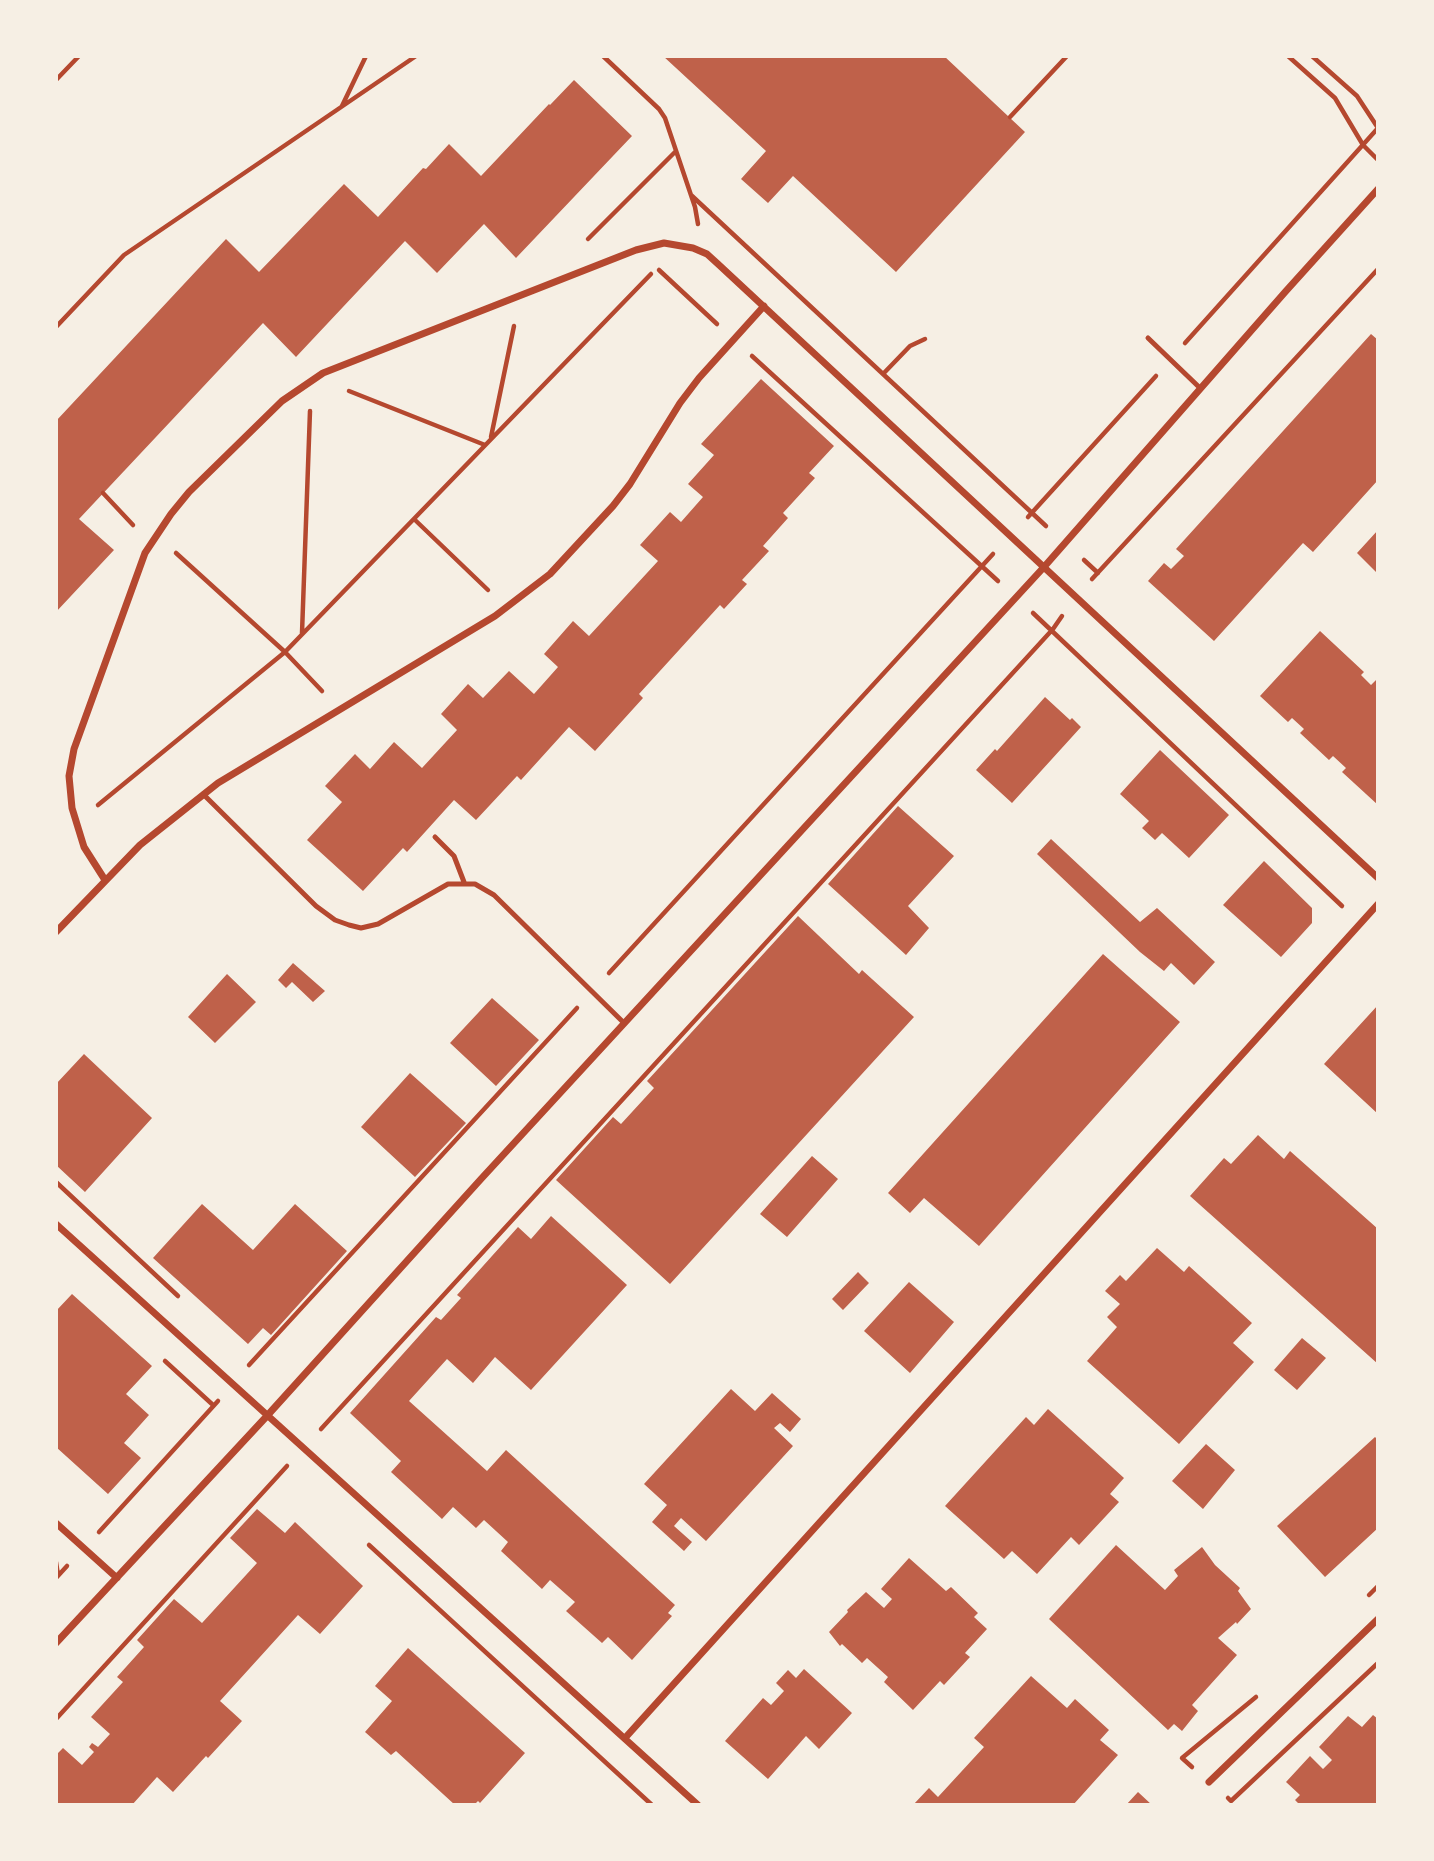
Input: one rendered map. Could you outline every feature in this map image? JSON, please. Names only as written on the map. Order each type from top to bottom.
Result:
[{"type":"street","points":[[56,1643],[267,1417],[624,1023],[1044,567],[1200,387],[1378,189]]},
{"type":"street","points":[[105,880],[84,847],[76,824],[69,776],[74,749],[135,576],[156,534],[189,492],[282,401],[314,379],[520,295],[636,250],[664,243],[679,244],[707,254],[1378,878]]},
{"type":"street","points":[[56,932],[140,845],[204,794],[247,765],[507,608],[550,574],[593,530],[630,484],[680,403],[764,306]]},
{"type":"street","points":[[625,1738],[1378,904]]},
{"type":"street","points":[[56,1224],[698,1805]]},
{"type":"street","points":[[56,1523],[117,1578]]},
{"type":"street","points":[[1209,1782],[1378,1619]]},
{"type":"lane","points":[[1148,338],[1200,387]]},
{"type":"lane","points":[[204,794],[316,906],[335,920],[348,925],[361,928],[378,924],[448,884],[475,884],[494,895],[624,1023]]},
{"type":"lane","points":[[435,837],[454,856],[464,882]]},
{"type":"path","points":[[56,80],[79,56]]},
{"type":"path","points":[[341,107],[366,56]]},
{"type":"path","points":[[56,327],[124,255],[416,56]]},
{"type":"path","points":[[603,56],[659,109],[667,123],[698,221],[693,248]]},
{"type":"path","points":[[1010,117],[1067,56]]},
{"type":"path","points":[[1288,56],[1335,98],[1363,145],[1378,160]]},
{"type":"path","points":[[57,1577],[1032,512],[1378,128],[1357,96],[1312,56]]},
{"type":"path","points":[[580,248],[676,151]]},
{"type":"path","points":[[691,195],[1098,573]]},
{"type":"path","points":[[76,824],[285,652],[679,244]]},
{"type":"path","points":[[56,1719],[1043,640],[1076,597],[1378,269]]},
{"type":"path","points":[[491,438],[520,295]]},
{"type":"path","points":[[883,374],[909,346],[925,340]]},
{"type":"path","points":[[302,634],[314,379],[485,445]]},
{"type":"path","points":[[103,493],[151,543]]},
{"type":"path","points":[[414,519],[507,608]]},
{"type":"path","points":[[156,534],[285,652],[340,709]]},
{"type":"path","points":[[56,1182],[183,1300]]},
{"type":"path","points":[[241,1355],[251,1364]]},
{"type":"path","points":[[286,1467],[296,1476]]},
{"type":"path","points":[[364,1541],[652,1805]]},
{"type":"path","points":[[56,1562],[57,1577]]},
{"type":"building","points":[[663,56],[944,56],[1025,132],[896,272],[793,176],[768,203],[741,179],[766,151]]},
{"type":"building","points":[[574,80],[632,136],[516,258],[484,224],[437,273],[405,241],[296,357],[263,323],[79,519],[114,550],[56,612],[56,421],[226,239],[259,272],[344,184],[378,217],[449,144],[481,176]]},
{"type":"building","points":[[1371,334],[1378,340],[1378,480],[1313,552],[1303,543],[1214,641],[1148,581],[1164,563],[1171,569],[1184,556],[1176,549]]},
{"type":"building","points":[[761,379],[834,446],[809,473],[815,478],[783,513],[788,518],[763,546],[769,551],[742,580],[747,584],[724,609],[720,605],[639,694],[643,698],[595,751],[569,727],[521,780],[517,776],[476,820],[454,800],[407,852],[403,848],[363,891],[307,840],[342,802],[325,786],[355,754],[370,769],[394,742],[422,768],[457,730],[441,714],[468,684],[483,698],[509,671],[534,694],[558,667],[544,654],[573,621],[589,636],[658,561],[640,545],[670,512],[681,522],[703,497],[688,484],[714,455],[701,444]]},
{"type":"building","points":[[1378,530],[1378,574],[1357,553]]},
{"type":"building","points":[[1320,631],[1364,672],[1361,675],[1371,685],[1378,678],[1378,805],[1342,772],[1346,768],[1333,756],[1329,760],[1300,733],[1304,729],[1292,718],[1288,722],[1260,696]]},
{"type":"building","points":[[1045,697],[1081,727],[1012,803],[976,770],[995,749],[997,751]]},
{"type":"building","points":[[1160,750],[1229,815],[1189,858],[1162,833],[1155,840],[1142,828],[1149,821],[1120,794]]},
{"type":"building","points":[[898,806],[954,856],[908,906],[929,928],[906,955],[828,884]]},
{"type":"building","points":[[1051,839],[1140,922],[1157,908],[1215,962],[1194,985],[1171,963],[1164,971],[1140,952],[1037,854]]},
{"type":"building","points":[[1264,861],[1312,908],[1312,923],[1281,957],[1223,905]]},
{"type":"building","points":[[798,916],[859,974],[862,970],[914,1017],[670,1284],[556,1180],[613,1117],[621,1124],[654,1088],[647,1081]]},
{"type":"building","points":[[1103,954],[1180,1022],[979,1246],[924,1198],[910,1213],[888,1193]]},
{"type":"building","points":[[293,963],[325,991],[313,1002],[292,982],[286,988],[278,980]]},
{"type":"building","points":[[227,974],[256,1002],[215,1043],[188,1017]]},
{"type":"building","points":[[492,998],[539,1040],[496,1086],[450,1043]]},
{"type":"building","points":[[1378,1005],[1378,1114],[1324,1064]]},
{"type":"building","points":[[84,1054],[152,1118],[85,1192],[56,1165],[56,1084]]},
{"type":"building","points":[[410,1073],[466,1123],[415,1177],[361,1127]]},
{"type":"building","points":[[1258,1135],[1284,1159],[1290,1151],[1378,1229],[1378,1364],[1190,1196],[1224,1158],[1231,1164]]},
{"type":"building","points":[[812,1156],[838,1179],[787,1237],[760,1214]]},
{"type":"building","points":[[202,1204],[253,1250],[295,1204],[347,1251],[271,1335],[263,1328],[248,1344],[153,1258]]},
{"type":"building","points":[[551,1216],[627,1285],[531,1390],[495,1357],[473,1383],[447,1359],[409,1401],[487,1471],[506,1450],[675,1605],[668,1613],[672,1616],[632,1660],[608,1637],[602,1643],[566,1611],[575,1602],[550,1580],[542,1589],[501,1551],[508,1542],[484,1520],[476,1528],[453,1507],[442,1519],[391,1472],[401,1461],[350,1413],[436,1317],[441,1320],[461,1298],[457,1295],[518,1227],[531,1239]]},
{"type":"building","points":[[1157,1248],[1184,1272],[1189,1266],[1252,1323],[1233,1343],[1254,1362],[1179,1444],[1087,1361],[1117,1327],[1107,1317],[1120,1304],[1105,1291],[1120,1275],[1126,1281]]},
{"type":"building","points":[[858,1272],[869,1283],[843,1310],[832,1299]]},
{"type":"building","points":[[909,1282],[954,1322],[910,1373],[864,1331]]},
{"type":"building","points":[[72,1294],[152,1366],[126,1394],[149,1415],[124,1443],[141,1458],[108,1494],[56,1447],[56,1311]]},
{"type":"building","points":[[1302,1338],[1326,1358],[1297,1390],[1274,1370]]},
{"type":"building","points":[[731,1389],[755,1411],[772,1393],[801,1419],[790,1432],[780,1423],[774,1428],[793,1446],[706,1541],[681,1518],[674,1526],[692,1542],[684,1551],[652,1522],[667,1505],[644,1484]]},
{"type":"building","points":[[1048,1409],[1124,1478],[1110,1494],[1119,1502],[1079,1545],[1071,1537],[1037,1574],[1012,1551],[1004,1559],[945,1506],[1026,1417],[1034,1425]]},
{"type":"building","points":[[1375,1437],[1378,1440],[1378,1528],[1325,1577],[1277,1526]]},
{"type":"building","points":[[1206,1444],[1235,1470],[1203,1509],[1172,1481]]},
{"type":"building","points":[[257,1509],[285,1533],[295,1522],[363,1586],[320,1634],[298,1615],[220,1701],[242,1721],[173,1792],[157,1777],[132,1805],[56,1805],[56,1755],[63,1748],[82,1765],[94,1752],[89,1747],[92,1743],[98,1747],[110,1734],[91,1717],[123,1682],[117,1677],[144,1647],[137,1640],[174,1599],[202,1623],[257,1563],[230,1538]]},
{"type":"building","points":[[1116,1545],[1165,1590],[1178,1576],[1174,1570],[1202,1547],[1215,1565],[1240,1588],[1238,1591],[1251,1609],[1218,1638],[1237,1655],[1192,1705],[1198,1711],[1182,1731],[1174,1724],[1168,1730],[1049,1619]]},
{"type":"building","points":[[909,1558],[946,1591],[951,1587],[978,1613],[974,1617],[987,1629],[965,1653],[970,1657],[944,1685],[940,1681],[913,1710],[884,1682],[888,1677],[867,1658],[862,1663],[842,1644],[840,1646],[829,1632],[866,1592],[884,1608],[892,1599],[881,1589]]},
{"type":"building","points":[[408,1648],[525,1753],[480,1803],[478,1801],[474,1805],[455,1805],[396,1751],[391,1755],[365,1732],[392,1701],[375,1686]]},
{"type":"building","points":[[804,1669],[852,1713],[819,1749],[806,1736],[768,1779],[725,1741],[763,1698],[771,1705],[784,1691],[776,1683],[788,1670],[796,1678]]},
{"type":"building","points":[[1031,1676],[1067,1708],[1075,1699],[1109,1730],[1100,1740],[1118,1755],[1073,1805],[913,1805],[929,1788],[938,1797],[984,1747],[974,1738]]},
{"type":"building","points":[[1373,1715],[1378,1719],[1378,1805],[1300,1805],[1295,1800],[1300,1795],[1286,1782],[1310,1756],[1323,1769],[1332,1760],[1319,1747],[1348,1716],[1362,1727]]},
{"type":"building","points":[[1138,1792],[1152,1805],[1126,1805]]}]
